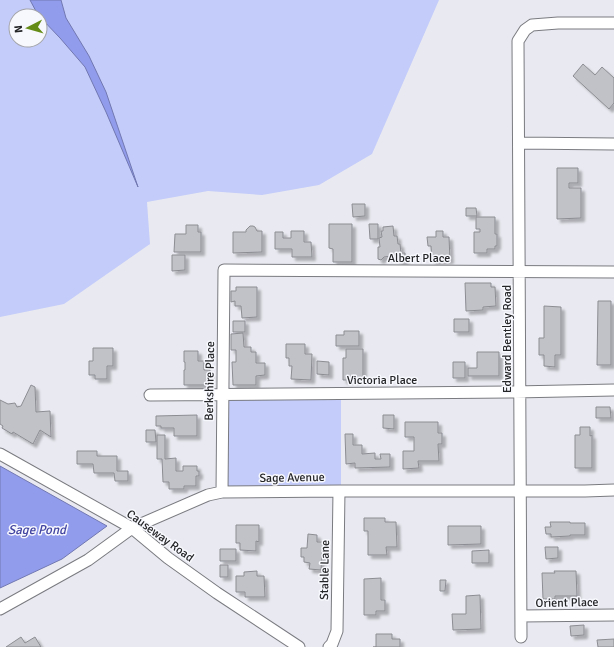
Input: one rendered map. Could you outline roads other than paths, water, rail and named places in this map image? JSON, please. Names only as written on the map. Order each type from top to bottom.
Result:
[{"type":"street","name":"Edward Bentley Road","points":[[521,637],[518,42],[524,30],[532,26],[558,23],[614,24]]},
{"type":"street","points":[[519,143],[614,144]]},
{"type":"street","name":"Albert Place","points":[[224,270],[614,272]]},
{"type":"street","name":"Berkshire Place","points":[[222,492],[224,270]]},
{"type":"street","name":"Victoria Place","points":[[150,395],[614,390]]},
{"type":"street","name":"Causeway Road","points":[[0,454],[132,528],[168,558],[217,593],[299,647]]},
{"type":"street","name":"Sage Avenue","points":[[0,609],[88,560],[132,528],[208,495],[222,492],[614,490]]},
{"type":"street","name":"Stable Lane","points":[[329,647],[332,644],[337,631],[339,491]]},
{"type":"street","name":"Orient Place","points":[[521,616],[614,615]]},
{"type":"water","points":[[30,0],[61,0],[66,18],[89,56],[106,92],[138,187],[85,67],[48,25],[48,8],[34,8]]},
{"type":"water","name":"Sage Pond","points":[[0,466],[107,526],[62,559],[0,588]]}]
